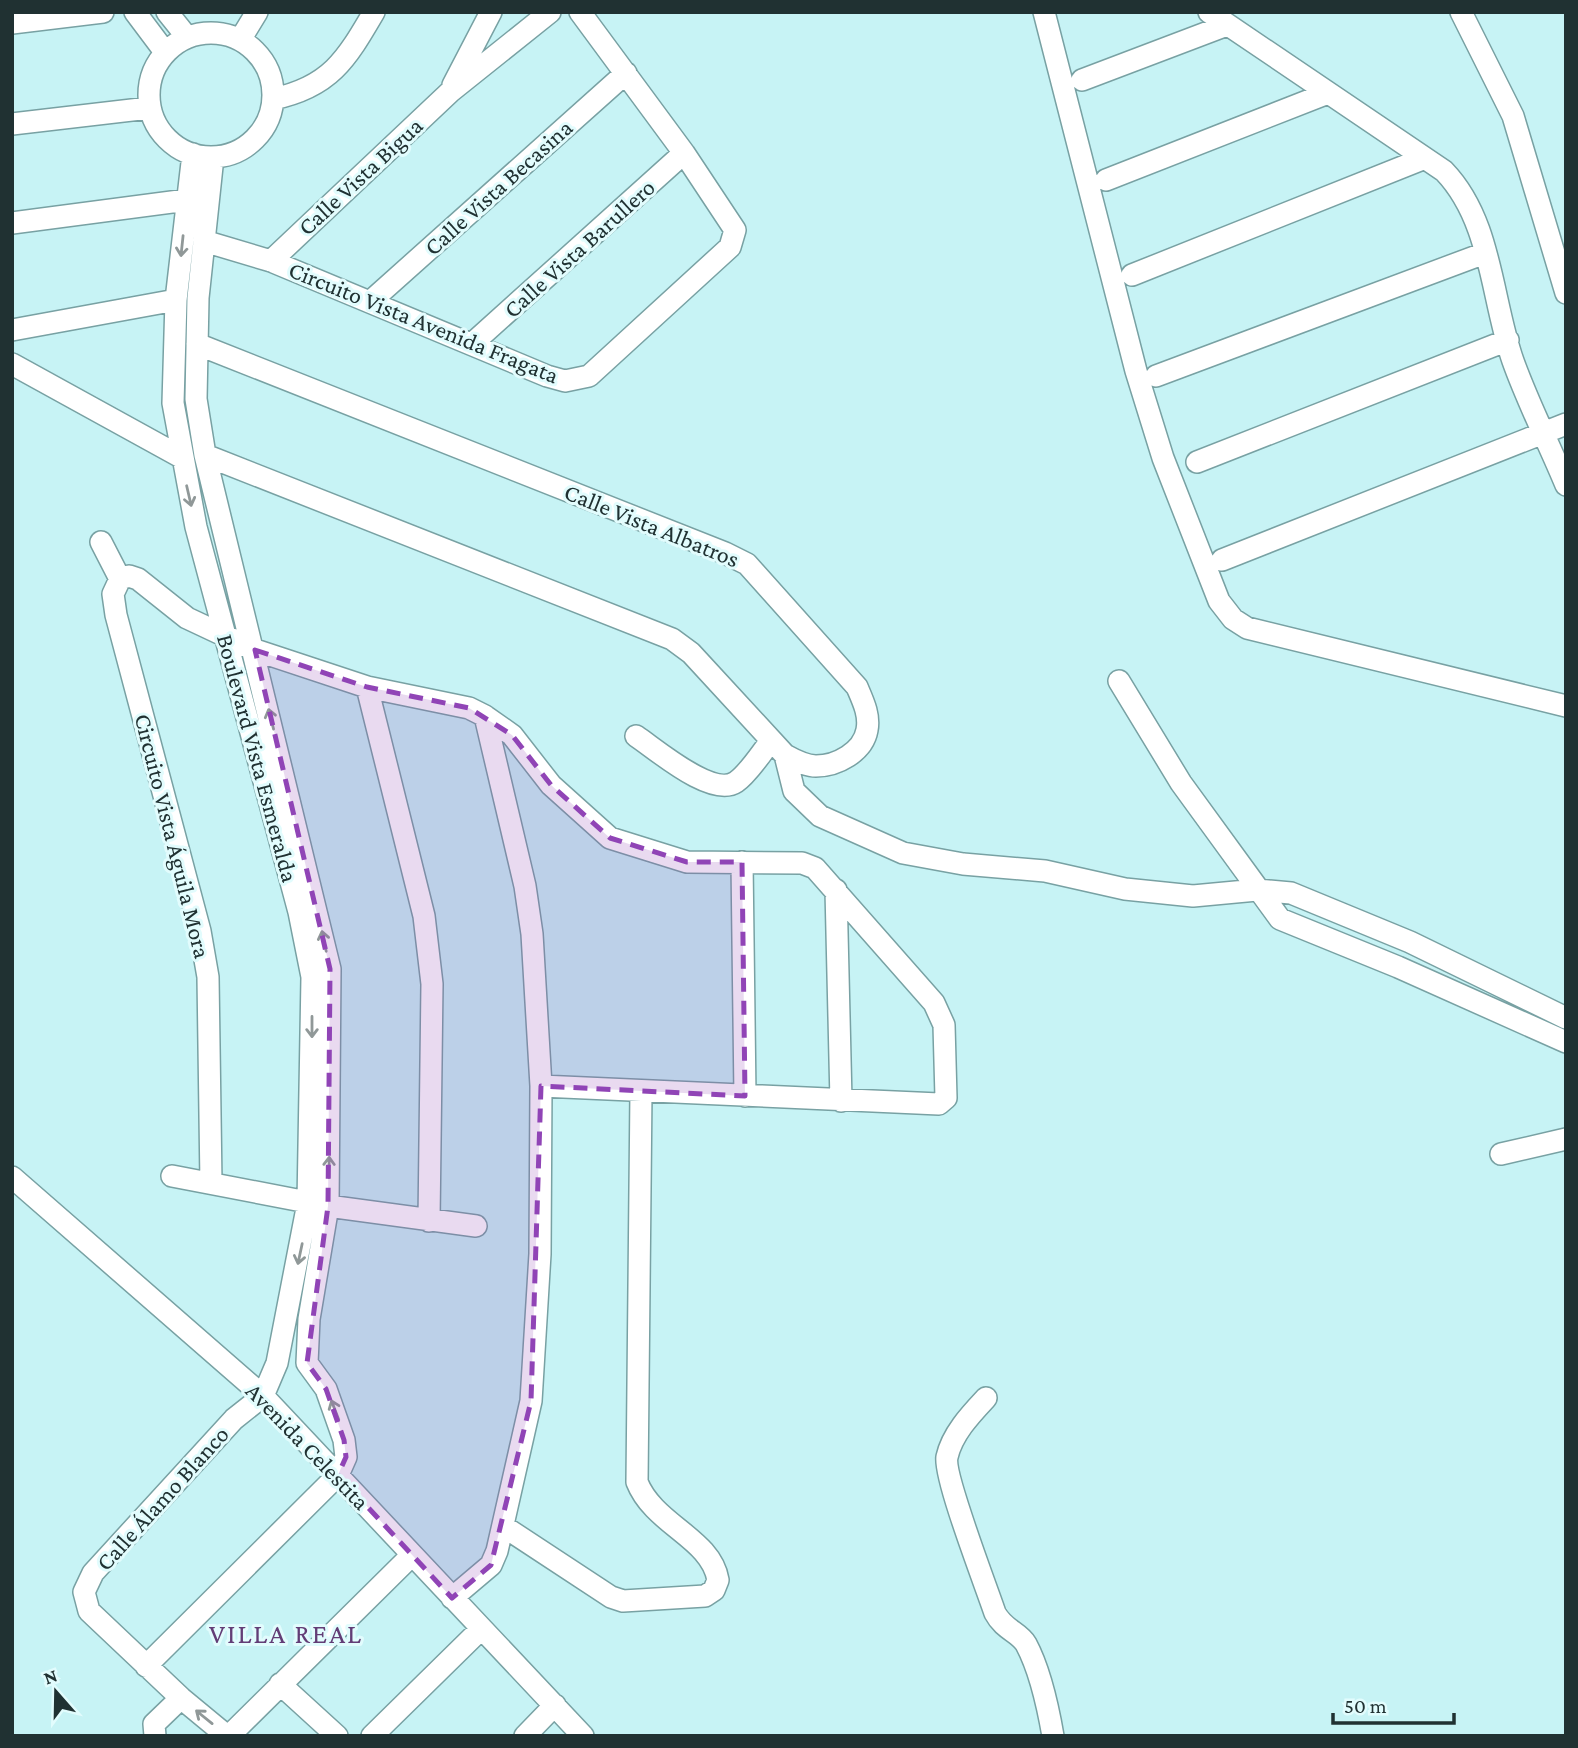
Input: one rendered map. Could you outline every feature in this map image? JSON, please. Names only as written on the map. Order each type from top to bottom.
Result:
[{"type":"street","points":[[12,23],[103,12]]},
{"type":"street","points":[[135,12],[166,52]]},
{"type":"street","points":[[167,12],[187,37]]},
{"type":"street","points":[[240,40],[257,12]]},
{"type":"street","points":[[273,99],[301,93],[327,78],[352,50],[374,12]]},
{"type":"street","name":"Calle Vista Bigua","points":[[450,92],[491,12]]},
{"type":"street","name":"Calle Vista Bigua","points":[[271,261],[450,92],[550,12]]},
{"type":"street","name":"Circuito Vista Avenida Fragata","points":[[204,241],[271,261],[547,376],[565,381],[579,380],[600,368],[730,247],[735,238],[732,221],[580,12]]},
{"type":"street","points":[[1044,12],[1136,371],[1163,458],[1219,601],[1233,619],[1247,628],[1566,706]]},
{"type":"street","points":[[1209,12],[1444,171],[1462,189],[1474,214],[1508,340],[1543,433],[1560,453],[1566,485]]},
{"type":"street","points":[[1461,12],[1513,116],[1566,293]]},
{"type":"street","points":[[1082,80],[1227,25]]},
{"type":"street","points":[[205,33],[223,34],[240,40],[254,50],[265,64],[273,99],[266,123],[250,143],[226,155],[203,155],[174,145],[160,130],[149,107],[150,80],[166,52],[187,37],[205,33]]},
{"type":"street","name":"Calle Vista Becasina","points":[[371,301],[626,73]]},
{"type":"street","points":[[1106,180],[1328,93]]},
{"type":"street","points":[[12,124],[149,107]]},
{"type":"street","name":"Calle Vista Barullero","points":[[473,344],[684,153]]},
{"type":"street","name":"Boulevard Vista Esmeralda","points":[[203,155],[187,200],[176,300],[173,403],[181,457],[299,912],[312,977],[318,1204],[277,1363],[263,1396]]},
{"type":"street","name":"Boulevard Vista Esmeralda","points":[[203,155],[204,241],[196,399],[205,455],[330,968],[307,1363]]},
{"type":"street","points":[[1132,275],[1425,158]]},
{"type":"street","points":[[12,223],[187,200]]},
{"type":"street","points":[[1156,376],[1485,253]]},
{"type":"street","points":[[12,330],[176,300]]},
{"type":"street","points":[[1197,462],[1508,340]]},
{"type":"street","name":"Calle Vista Albatros","points":[[197,344],[747,564],[857,687],[867,711],[867,730],[860,746],[848,757],[815,766],[778,748]]},
{"type":"street","points":[[12,363],[181,457]]},
{"type":"street","points":[[1222,560],[1566,424]]},
{"type":"street","points":[[205,455],[672,639],[691,653],[778,748],[794,792],[820,816],[903,853],[963,864],[1045,872],[1125,889],[1180,895],[1257,890],[1291,893],[1410,942],[1566,1018]]},
{"type":"street","points":[[101,542],[120,579],[129,576],[138,579],[187,618],[226,638],[254,650],[367,687],[469,708],[485,716],[512,735],[551,785],[610,838],[639,850],[687,862],[802,863],[815,868],[941,1013],[944,1025],[946,1098],[939,1104],[541,1086]]},
{"type":"street","name":"Circuito Vista Águila Mora","points":[[120,579],[113,594],[116,615],[196,918],[208,977],[211,1183]]},
{"type":"street","points":[[1119,681],[1181,783],[1280,919],[1398,967],[1566,1042]]},
{"type":"street","points":[[367,687],[424,916],[432,984],[429,1221]]},
{"type":"street","points":[[452,1598],[491,1564],[503,1526],[531,1401],[540,1254],[541,1086],[532,934],[525,886],[485,716]]},
{"type":"street","points":[[636,736],[703,781],[724,787],[737,782],[778,748]]},
{"type":"street","points":[[742,862],[745,1096]]},
{"type":"street","points":[[836,890],[841,1101]]},
{"type":"street","points":[[503,1526],[611,1597],[623,1601],[705,1596],[714,1590],[719,1580],[709,1556],[649,1506],[637,1482],[641,1091]]},
{"type":"street","points":[[1501,1154],[1566,1139]]},
{"type":"street","points":[[172,1176],[318,1204],[476,1226]]},
{"type":"street","name":"Avenida Celestita","points":[[12,1177],[263,1396],[583,1736]]},
{"type":"street","points":[[277,1363],[307,1363],[326,1389],[344,1440],[346,1457],[338,1475],[146,1666],[228,1736],[411,1556]]},
{"type":"street","name":"Calle Álamo Blanco","points":[[146,1666],[89,1611],[84,1592],[93,1573],[234,1419],[263,1396]]},
{"type":"street","points":[[986,1398],[971,1414],[953,1441],[945,1471],[995,1613],[1006,1629],[1025,1642],[1049,1710],[1053,1736]]},
{"type":"street","points":[[372,1736],[481,1629]]},
{"type":"street","points":[[280,1685],[337,1736]]},
{"type":"street","points":[[155,1736],[154,1724],[181,1698]]},
{"type":"street","points":[[526,1736],[555,1705]]},
{"type":"highlighted area","points":[[255,650],[367,687],[469,708],[512,735],[551,785],[610,838],[687,862],[742,862],[745,1096],[541,1086],[531,1401],[491,1565],[452,1598],[338,1475],[346,1457],[344,1440],[326,1389],[307,1363],[328,1206],[330,969]]},
{"type":"district","name":"VILLA REAL","points":[[286,1633]]}]
